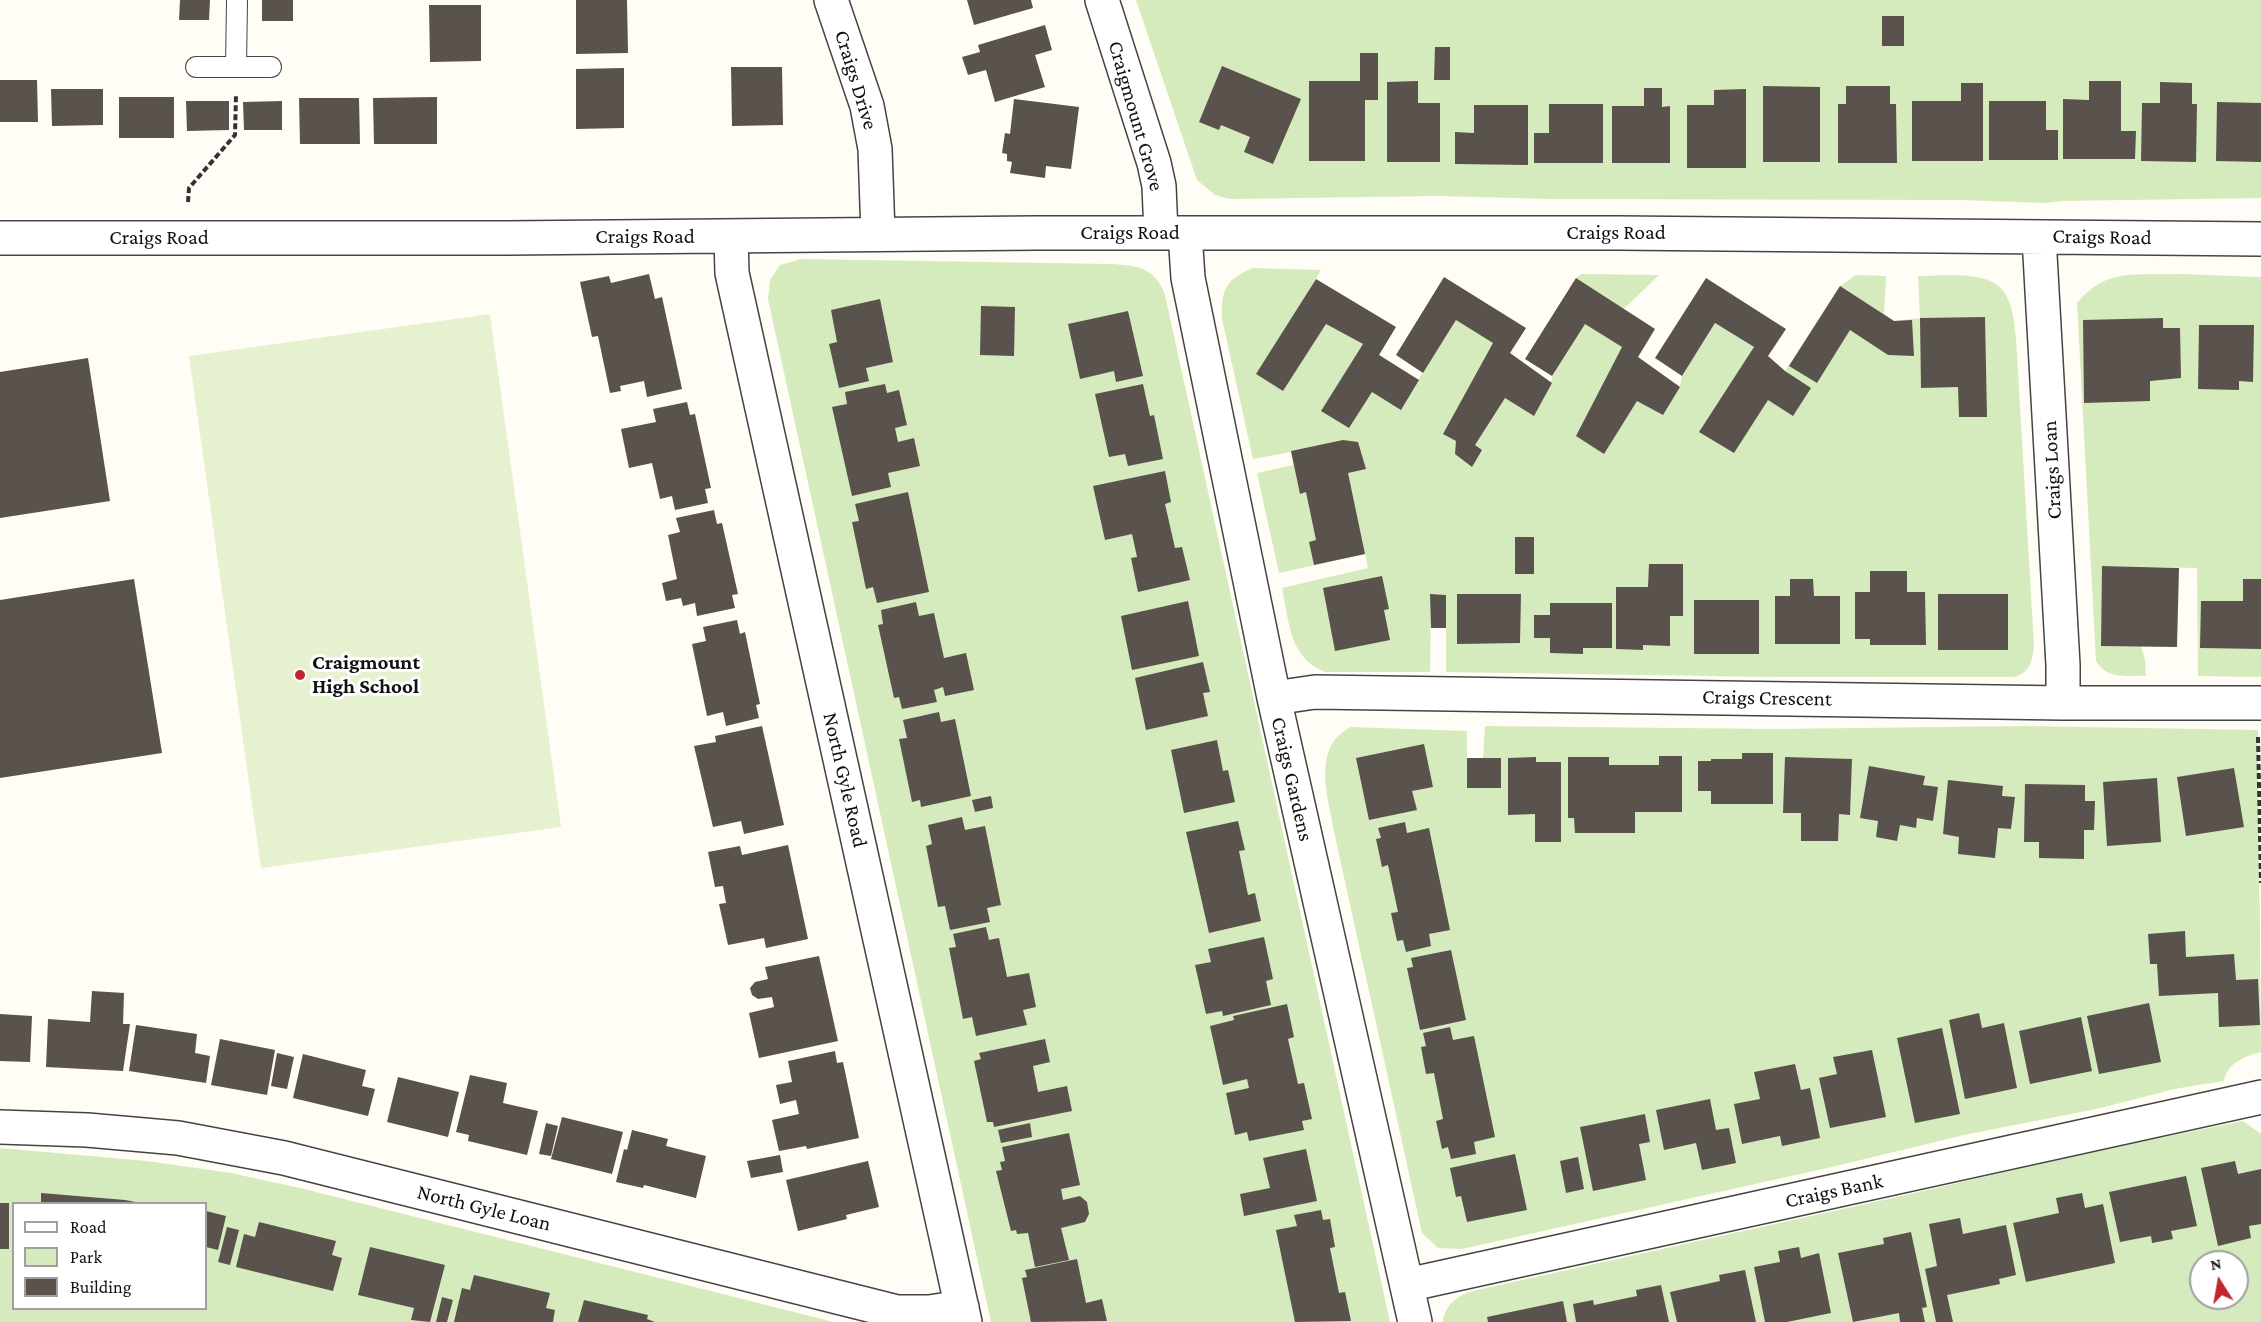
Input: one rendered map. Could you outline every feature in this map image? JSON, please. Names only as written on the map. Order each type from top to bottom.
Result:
[{"type":"street","name":"Craigs Drive","points":[[831,0],[867,106],[875,149],[878,234]]},
{"type":"street","name":"Craigmount Grove","points":[[1102,0],[1154,163],[1173,233]]},
{"type":"street","name":"Craigs Gardens","points":[[1173,233],[1188,278],[1274,698],[1415,1322]]},
{"type":"street","name":"Craigs Road","points":[[0,238],[1630,233],[2261,239]]},
{"type":"street","name":"North Gyle Road","points":[[731,237],[732,273],[964,1315]]},
{"type":"street","name":"Craigs Loan","points":[[2039,237],[2063,665],[2063,703]]},
{"type":"street","name":"Craigs Crescent","points":[[1274,698],[1315,692],[2063,703],[2259,703]]},
{"type":"street","name":"Craigs Bank","points":[[1407,1285],[2261,1098]]},
{"type":"street","name":"North Gyle Loan","points":[[0,1127],[87,1130],[178,1138],[284,1158],[897,1312],[964,1315]]},
{"type":"lane","points":[[236,67],[237,0]]},
{"type":"lane","points":[[196,67],[271,67]]},
{"type":"path","points":[[184,238],[189,189],[235,135],[236,67]]},
{"type":"path","points":[[2259,703],[2261,883]]},
{"type":"green space","points":[[1136,0],[2261,0],[2261,198],[2045,203],[1961,200],[1552,199],[1437,196],[1230,199],[1215,195],[1197,180]]},
{"type":"green space","points":[[801,259],[1111,264],[1137,267],[1151,273],[1161,286],[1165,295],[1390,1322],[991,1322],[768,299],[770,280],[780,265]]},
{"type":"green space","points":[[1253,268],[1321,270],[1257,374],[1283,391],[1326,324],[1363,344],[1418,380],[1456,320],[1510,353],[1551,383],[1576,278],[1581,274],[1659,275],[1624,309],[1655,329],[1638,357],[1680,387],[1682,376],[1715,323],[1768,356],[1785,371],[1840,286],[1856,275],[1886,276],[1884,314],[1894,321],[1920,318],[1918,276],[1952,275],[1988,280],[1997,285],[2007,297],[2013,314],[2016,338],[2034,646],[2028,669],[2015,677],[1771,677],[1446,672],[1446,595],[1431,594],[1430,672],[1325,672],[1313,666],[1297,648],[1289,625],[1282,588],[1368,568],[1365,554],[1279,573],[1257,473],[1293,465],[1291,452],[1253,459],[1222,319],[1222,301],[1227,287],[1236,277]]},
{"type":"green space","points":[[2137,274],[2261,277],[2261,677],[2198,676],[2197,568],[2102,566],[2141,646],[2146,676],[2112,674],[2096,661],[2077,303],[2088,291],[2112,278]]},
{"type":"green space","points":[[490,314],[561,827],[261,868],[189,356]]},
{"type":"green space","points":[[1485,726],[1776,729],[2023,726],[2258,730],[2261,1052],[2243,1058],[2233,1065],[2224,1081],[2174,1089],[2101,1108],[1964,1135],[1832,1167],[1462,1249],[1438,1248],[1422,1233],[1335,836],[1325,776],[1326,761],[1330,748],[1338,736],[1351,727],[1467,731],[1467,788],[1484,788]]},
{"type":"green space","points":[[2243,1121],[2261,1134],[2261,1322],[1443,1322],[1444,1315],[1454,1300],[1477,1290],[2100,1150]]},
{"type":"green space","points":[[0,1148],[147,1161],[231,1173],[304,1189],[834,1322],[0,1322]]},
{"type":"building","points":[[180,0],[210,0],[209,20],[179,20]]},
{"type":"building","points":[[262,0],[293,0],[293,21],[262,21]]},
{"type":"building","points":[[576,0],[627,0],[628,53],[576,54]]},
{"type":"building","points":[[967,0],[1031,0],[1033,8],[974,25]]},
{"type":"building","points":[[429,5],[481,5],[481,61],[430,62]]},
{"type":"building","points":[[1882,16],[1904,16],[1904,46],[1882,46]]},
{"type":"building","points":[[1045,25],[1052,50],[1035,55],[1045,87],[995,102],[986,70],[968,75],[962,57],[980,52],[978,45]]},
{"type":"building","points":[[1435,47],[1450,47],[1450,80],[1434,80]]},
{"type":"building","points":[[1360,53],[1378,53],[1378,100],[1365,100],[1365,161],[1309,161],[1309,81],[1360,81]]},
{"type":"building","points":[[1222,66],[1301,99],[1273,164],[1244,152],[1250,137],[1221,125],[1219,130],[1199,122]]},
{"type":"building","points":[[731,67],[782,67],[783,125],[732,126]]},
{"type":"building","points":[[624,68],[624,128],[576,129],[576,69]]},
{"type":"building","points":[[0,80],[37,80],[38,122],[0,122]]},
{"type":"building","points":[[1418,81],[1418,103],[1440,103],[1440,162],[1387,162],[1387,82]]},
{"type":"building","points":[[2089,81],[2121,81],[2121,131],[2136,131],[2135,159],[2063,159],[2063,99],[2089,100]]},
{"type":"building","points":[[2160,82],[2192,83],[2192,104],[2197,104],[2196,162],[2141,161],[2142,103],[2160,103]]},
{"type":"building","points":[[1961,83],[1983,83],[1983,161],[1912,161],[1912,101],[1961,101]]},
{"type":"building","points":[[1763,86],[1820,87],[1820,162],[1763,162]]},
{"type":"building","points":[[1846,86],[1890,86],[1890,104],[1896,104],[1897,163],[1838,163],[1838,104],[1846,104]]},
{"type":"building","points":[[1644,88],[1662,88],[1662,107],[1670,106],[1670,163],[1612,163],[1612,106],[1644,106]]},
{"type":"building","points":[[51,89],[103,89],[103,125],[52,126]]},
{"type":"building","points":[[1746,89],[1746,168],[1687,168],[1687,105],[1714,105],[1714,90]]},
{"type":"building","points":[[119,97],[174,97],[174,138],[119,138]]},
{"type":"building","points":[[437,97],[437,144],[374,144],[373,98]]},
{"type":"building","points":[[299,98],[359,98],[360,144],[300,144]]},
{"type":"building","points":[[1014,99],[1079,107],[1071,169],[1046,166],[1045,178],[1010,173],[1012,162],[1007,161],[1007,154],[1002,153],[1005,133],[1010,134]]},
{"type":"building","points":[[186,101],[229,101],[229,130],[187,131]]},
{"type":"building","points":[[282,101],[282,130],[244,130],[243,102]]},
{"type":"building","points":[[1989,101],[2046,101],[2046,130],[2058,130],[2058,160],[1989,160]]},
{"type":"building","points":[[2217,102],[2261,103],[2261,162],[2216,161]]},
{"type":"building","points":[[1549,104],[1603,104],[1603,163],[1534,163],[1534,133],[1549,133]]},
{"type":"building","points":[[1474,105],[1528,105],[1528,165],[1455,164],[1455,132],[1474,133]]},
{"type":"building","points":[[649,274],[655,299],[662,297],[682,389],[647,397],[644,381],[620,386],[621,391],[610,393],[598,336],[592,337],[580,282],[609,276],[611,283]]},
{"type":"building","points":[[1444,277],[1526,328],[1510,353],[1552,383],[1534,416],[1505,398],[1475,445],[1482,450],[1472,467],[1455,454],[1456,441],[1443,434],[1493,343],[1456,320],[1423,373],[1396,355]]},
{"type":"building","points":[[1576,278],[1655,329],[1638,357],[1680,387],[1663,415],[1637,401],[1604,454],[1576,436],[1622,347],[1585,324],[1552,376],[1525,359]]},
{"type":"building","points":[[1706,278],[1786,329],[1768,356],[1785,371],[1811,388],[1793,416],[1768,400],[1734,453],[1699,432],[1754,347],[1715,323],[1682,376],[1655,358]]},
{"type":"building","points":[[1316,279],[1396,327],[1379,355],[1419,380],[1401,410],[1372,392],[1349,428],[1321,411],[1363,344],[1326,324],[1283,391],[1256,374]]},
{"type":"building","points":[[1840,286],[1894,321],[1912,320],[1914,356],[1888,355],[1850,330],[1817,383],[1789,366]]},
{"type":"building","points":[[880,299],[893,362],[866,368],[869,381],[839,388],[829,344],[837,342],[831,310]]},
{"type":"building","points":[[981,306],[1015,307],[1014,356],[980,355]]},
{"type":"building","points":[[1128,311],[1143,376],[1116,382],[1114,371],[1080,379],[1068,324]]},
{"type":"building","points":[[1985,317],[1987,417],[1959,417],[1958,387],[1921,388],[1920,318]]},
{"type":"building","points":[[2163,318],[2163,328],[2180,328],[2181,378],[2150,381],[2150,401],[2084,403],[2083,320]]},
{"type":"building","points":[[2199,325],[2254,325],[2253,382],[2239,381],[2239,390],[2198,389]]},
{"type":"building","points":[[88,358],[110,501],[0,518],[0,372]]},
{"type":"building","points":[[885,384],[887,393],[899,390],[907,425],[895,428],[898,442],[914,438],[920,466],[888,473],[891,487],[852,496],[832,407],[847,404],[845,392]]},
{"type":"building","points":[[1143,384],[1150,416],[1154,415],[1163,459],[1128,466],[1125,454],[1109,457],[1095,394]]},
{"type":"building","points":[[687,402],[690,415],[695,414],[711,488],[705,489],[708,503],[675,510],[672,496],[660,499],[652,463],[629,468],[621,429],[656,422],[653,409]]},
{"type":"building","points":[[1343,440],[1358,442],[1366,469],[1348,473],[1365,554],[1314,565],[1309,542],[1316,540],[1306,492],[1300,494],[1291,451]]},
{"type":"building","points":[[1165,471],[1171,502],[1165,504],[1175,548],[1182,547],[1190,580],[1138,592],[1131,558],[1137,557],[1132,534],[1105,540],[1093,486]]},
{"type":"building","points":[[908,492],[929,592],[877,603],[873,587],[866,589],[852,522],[859,521],[855,504]]},
{"type":"building","points":[[714,510],[717,524],[722,523],[738,594],[732,595],[735,608],[697,616],[695,603],[683,606],[681,598],[666,601],[662,583],[677,579],[668,535],[680,532],[676,518]]},
{"type":"building","points":[[1515,537],[1534,537],[1534,574],[1515,574]]},
{"type":"building","points":[[1649,564],[1683,564],[1683,616],[1670,616],[1670,646],[1643,645],[1643,650],[1616,649],[1616,587],[1648,587]]},
{"type":"building","points":[[2102,566],[2179,568],[2177,647],[2101,646]]},
{"type":"building","points":[[1870,571],[1907,571],[1907,592],[1925,592],[1926,645],[1870,645],[1870,639],[1855,639],[1855,592],[1870,592]]},
{"type":"building","points":[[1382,576],[1389,609],[1384,610],[1390,640],[1335,651],[1323,588]]},
{"type":"building","points":[[134,579],[162,753],[0,778],[0,600]]},
{"type":"building","points":[[1790,579],[1813,579],[1814,596],[1840,596],[1840,644],[1775,644],[1775,596],[1790,596]]},
{"type":"building","points":[[2243,579],[2261,579],[2261,649],[2200,648],[2201,601],[2243,601]]},
{"type":"building","points":[[1430,594],[1446,595],[1446,628],[1431,628]]},
{"type":"building","points":[[1457,594],[1521,594],[1520,643],[1457,644]]},
{"type":"building","points":[[1938,594],[2008,594],[2008,650],[1938,650]]},
{"type":"building","points":[[1694,600],[1759,600],[1759,654],[1694,654]]},
{"type":"building","points":[[1188,601],[1199,656],[1132,670],[1121,616]]},
{"type":"building","points":[[916,602],[919,616],[934,613],[944,658],[966,653],[974,690],[945,696],[943,687],[934,690],[937,702],[902,709],[899,697],[894,698],[878,625],[883,624],[881,610]]},
{"type":"building","points":[[1550,603],[1612,603],[1612,648],[1583,648],[1583,654],[1550,653],[1550,638],[1534,638],[1534,615],[1550,615]]},
{"type":"building","points":[[737,620],[740,634],[745,632],[760,704],[756,705],[759,718],[726,726],[723,712],[707,716],[692,644],[706,641],[703,627]]},
{"type":"building","points":[[1203,662],[1210,692],[1203,693],[1208,716],[1146,730],[1135,678]]},
{"type":"building","points":[[939,712],[941,722],[955,719],[971,796],[921,807],[920,800],[912,802],[899,739],[907,738],[903,720]]},
{"type":"building","points":[[762,726],[784,825],[744,834],[741,821],[713,827],[694,746],[716,742],[715,736]]},
{"type":"building","points":[[1217,740],[1223,771],[1228,770],[1235,802],[1184,813],[1171,750]]},
{"type":"building","points":[[1424,744],[1433,787],[1412,791],[1417,810],[1369,820],[1356,758]]},
{"type":"building","points":[[1742,753],[1773,753],[1773,804],[1711,804],[1711,791],[1698,791],[1698,761],[1742,759]]},
{"type":"building","points":[[1659,756],[1682,756],[1682,812],[1635,812],[1635,833],[1575,833],[1574,818],[1568,818],[1568,757],[1609,757],[1609,765],[1659,765]]},
{"type":"building","points":[[1536,757],[1536,762],[1561,762],[1561,842],[1535,842],[1535,814],[1508,815],[1508,758]]},
{"type":"building","points":[[1785,757],[1852,759],[1850,815],[1839,814],[1838,841],[1801,841],[1801,813],[1783,813]]},
{"type":"building","points":[[1467,758],[1501,758],[1501,788],[1467,788]]},
{"type":"building","points":[[1869,766],[1925,776],[1923,785],[1938,787],[1933,821],[1917,818],[1916,828],[1900,825],[1897,841],[1876,837],[1878,821],[1860,818]]},
{"type":"building","points":[[2234,768],[2244,827],[2186,836],[2177,777]]},
{"type":"building","points":[[2157,778],[2161,842],[2107,846],[2103,782]]},
{"type":"building","points":[[1948,780],[2003,786],[2002,796],[2015,797],[2011,829],[1998,828],[1995,858],[1958,854],[1959,837],[1943,834]]},
{"type":"building","points":[[2025,784],[2085,785],[2085,801],[2095,801],[2094,830],[2084,830],[2084,859],[2039,858],[2039,842],[2024,842]]},
{"type":"building","points":[[991,796],[993,808],[975,812],[972,800]]},
{"type":"building","points":[[962,817],[965,830],[985,826],[1001,905],[987,908],[990,922],[950,930],[945,906],[938,907],[926,846],[932,844],[928,825]]},
{"type":"building","points":[[1238,821],[1245,850],[1239,851],[1248,895],[1255,893],[1261,921],[1209,933],[1186,832]]},
{"type":"building","points":[[1405,822],[1407,833],[1429,828],[1450,930],[1429,934],[1431,946],[1406,952],[1403,940],[1397,941],[1391,913],[1398,912],[1388,865],[1382,867],[1376,839],[1381,838],[1378,828]]},
{"type":"building","points":[[788,845],[808,939],[766,948],[764,938],[728,945],[719,904],[726,903],[723,886],[715,887],[708,852],[740,846],[742,855]]},
{"type":"building","points":[[986,927],[989,940],[999,938],[1007,977],[1029,973],[1036,1007],[1023,1010],[1027,1025],[976,1036],[972,1017],[963,1019],[949,948],[956,947],[953,934]]},
{"type":"building","points":[[2185,931],[2186,957],[2234,954],[2236,980],[2258,979],[2260,1025],[2219,1027],[2218,993],[2159,996],[2157,964],[2150,964],[2148,934]]},
{"type":"building","points":[[1264,937],[1273,979],[1266,981],[1271,1005],[1223,1016],[1222,1011],[1206,1014],[1195,965],[1211,962],[1208,949]]},
{"type":"building","points":[[1451,950],[1466,1020],[1420,1030],[1407,968],[1413,967],[1411,958]]},
{"type":"building","points":[[819,956],[838,1041],[759,1058],[749,1013],[774,1007],[772,997],[758,999],[752,995],[750,988],[755,982],[768,979],[765,967]]},
{"type":"building","points":[[92,991],[124,993],[123,1024],[130,1024],[123,1071],[46,1067],[48,1019],[90,1022]]},
{"type":"building","points":[[2149,1003],[2161,1062],[2099,1074],[2087,1016]]},
{"type":"building","points":[[1287,1004],[1294,1037],[1288,1039],[1298,1084],[1304,1083],[1312,1119],[1302,1121],[1304,1130],[1249,1141],[1247,1132],[1235,1135],[1226,1093],[1249,1088],[1247,1079],[1223,1085],[1210,1026],[1234,1020],[1233,1016]]},
{"type":"building","points":[[1979,1013],[1982,1028],[2004,1023],[2017,1088],[1965,1099],[1949,1020]]},
{"type":"building","points":[[0,1014],[32,1016],[30,1062],[0,1061]]},
{"type":"building","points":[[2081,1017],[2092,1071],[2030,1084],[2019,1031]]},
{"type":"building","points":[[136,1025],[197,1034],[195,1053],[210,1056],[206,1083],[129,1071]]},
{"type":"building","points":[[1450,1027],[1453,1040],[1474,1036],[1495,1137],[1474,1142],[1476,1154],[1451,1159],[1448,1147],[1442,1149],[1436,1121],[1443,1119],[1434,1073],[1426,1074],[1421,1047],[1426,1046],[1423,1033]]},
{"type":"building","points":[[1942,1028],[1960,1114],[1915,1123],[1897,1038]]},
{"type":"building","points":[[220,1039],[275,1050],[267,1095],[211,1085]]},
{"type":"building","points":[[1045,1039],[1050,1062],[1033,1066],[1038,1092],[1067,1086],[1072,1111],[994,1127],[993,1122],[987,1122],[974,1061],[981,1059],[979,1053]]},
{"type":"building","points":[[1872,1050],[1886,1117],[1830,1128],[1819,1078],[1837,1074],[1833,1057]]},
{"type":"building","points":[[835,1051],[837,1063],[843,1062],[859,1138],[807,1149],[806,1146],[779,1151],[772,1120],[799,1114],[796,1100],[780,1104],[776,1085],[792,1082],[788,1061]]},
{"type":"building","points":[[277,1053],[294,1057],[287,1089],[271,1086]]},
{"type":"building","points":[[303,1054],[366,1070],[362,1086],[375,1089],[368,1116],[293,1098]]},
{"type":"building","points":[[1795,1064],[1801,1090],[1810,1088],[1820,1138],[1782,1146],[1780,1136],[1742,1144],[1734,1104],[1760,1099],[1754,1072]]},
{"type":"building","points":[[470,1075],[507,1083],[503,1103],[538,1111],[527,1155],[468,1141],[469,1135],[456,1132]]},
{"type":"building","points":[[398,1077],[459,1092],[448,1137],[387,1122]]},
{"type":"building","points":[[1710,1099],[1716,1130],[1729,1128],[1736,1163],[1702,1170],[1696,1143],[1664,1150],[1656,1110]]},
{"type":"building","points":[[1645,1114],[1650,1142],[1639,1144],[1646,1180],[1593,1191],[1580,1127]]},
{"type":"building","points":[[562,1117],[623,1132],[612,1174],[551,1159]]},
{"type":"building","points":[[546,1123],[558,1126],[551,1156],[539,1154]]},
{"type":"building","points":[[1030,1123],[1032,1137],[1001,1143],[998,1130]]},
{"type":"building","points":[[632,1130],[668,1139],[666,1146],[706,1156],[696,1198],[644,1185],[643,1188],[616,1182],[624,1149],[627,1150]]},
{"type":"building","points":[[1069,1133],[1080,1185],[1061,1189],[1063,1200],[1080,1196],[1087,1202],[1089,1214],[1085,1222],[1061,1228],[1069,1260],[1035,1267],[1028,1233],[1017,1234],[1016,1230],[1011,1231],[996,1171],[1002,1170],[1000,1162],[1005,1161],[1002,1147]]},
{"type":"building","points":[[1306,1149],[1317,1201],[1244,1216],[1240,1194],[1270,1188],[1263,1158]]},
{"type":"building","points":[[1515,1154],[1527,1210],[1467,1222],[1461,1196],[1456,1197],[1450,1168]]},
{"type":"building","points":[[780,1155],[783,1172],[751,1178],[747,1161]]},
{"type":"building","points":[[1578,1157],[1584,1189],[1566,1193],[1560,1161]]},
{"type":"building","points":[[868,1161],[879,1207],[846,1215],[847,1219],[798,1231],[786,1180]]},
{"type":"building","points":[[2235,1161],[2238,1174],[2261,1169],[2261,1224],[2249,1226],[2251,1238],[2218,1246],[2201,1168]]},
{"type":"building","points":[[2186,1176],[2197,1226],[2171,1231],[2173,1239],[2152,1243],[2151,1236],[2120,1242],[2109,1192]]},
{"type":"building","points":[[41,1193],[136,1202],[41,1202]]},
{"type":"building","points":[[2082,1193],[2085,1208],[2103,1204],[2115,1263],[2026,1282],[2013,1223],[2059,1213],[2056,1198]]},
{"type":"building","points":[[0,1203],[9,1203],[9,1249],[0,1249]]},
{"type":"building","points":[[1321,1210],[1323,1220],[1330,1219],[1335,1247],[1330,1248],[1339,1293],[1345,1292],[1351,1321],[1295,1322],[1276,1230],[1297,1226],[1294,1215]]},
{"type":"building","points":[[207,1211],[226,1216],[218,1250],[207,1247]]},
{"type":"building","points":[[1960,1218],[1963,1234],[2006,1225],[2016,1275],[1999,1279],[2000,1284],[1947,1295],[1953,1322],[1936,1322],[1925,1269],[1937,1266],[1929,1224]]},
{"type":"building","points":[[259,1222],[336,1241],[332,1255],[342,1258],[333,1291],[236,1267],[244,1234],[255,1237]]},
{"type":"building","points":[[227,1227],[239,1230],[230,1265],[218,1262]]},
{"type":"building","points":[[1911,1232],[1927,1307],[1922,1308],[1925,1322],[1900,1322],[1899,1313],[1853,1322],[1838,1253],[1884,1244],[1883,1238]]},
{"type":"building","points":[[370,1247],[445,1265],[430,1322],[411,1320],[414,1308],[358,1295]]},
{"type":"building","points":[[1799,1247],[1801,1258],[1819,1253],[1831,1313],[1787,1322],[1765,1322],[1754,1267],[1780,1262],[1778,1251]]},
{"type":"building","points":[[1077,1259],[1086,1303],[1102,1299],[1107,1321],[1031,1322],[1022,1278],[1027,1277],[1025,1270]]},
{"type":"building","points":[[1745,1270],[1756,1322],[1677,1322],[1670,1292],[1720,1281],[1719,1275]]},
{"type":"building","points":[[474,1275],[550,1293],[546,1308],[555,1310],[553,1322],[454,1322],[462,1288],[470,1290]]},
{"type":"building","points":[[1661,1285],[1669,1322],[1576,1322],[1573,1304],[1593,1300],[1594,1305],[1637,1296],[1636,1290]]},
{"type":"building","points":[[442,1297],[453,1300],[447,1322],[436,1322]]},
{"type":"building","points":[[584,1300],[648,1315],[647,1319],[655,1322],[578,1322]]},
{"type":"building","points":[[1563,1301],[1567,1322],[1488,1322],[1487,1317]]},
{"type":"place","name":"Craigmount High School","points":[[300,675]]}]
